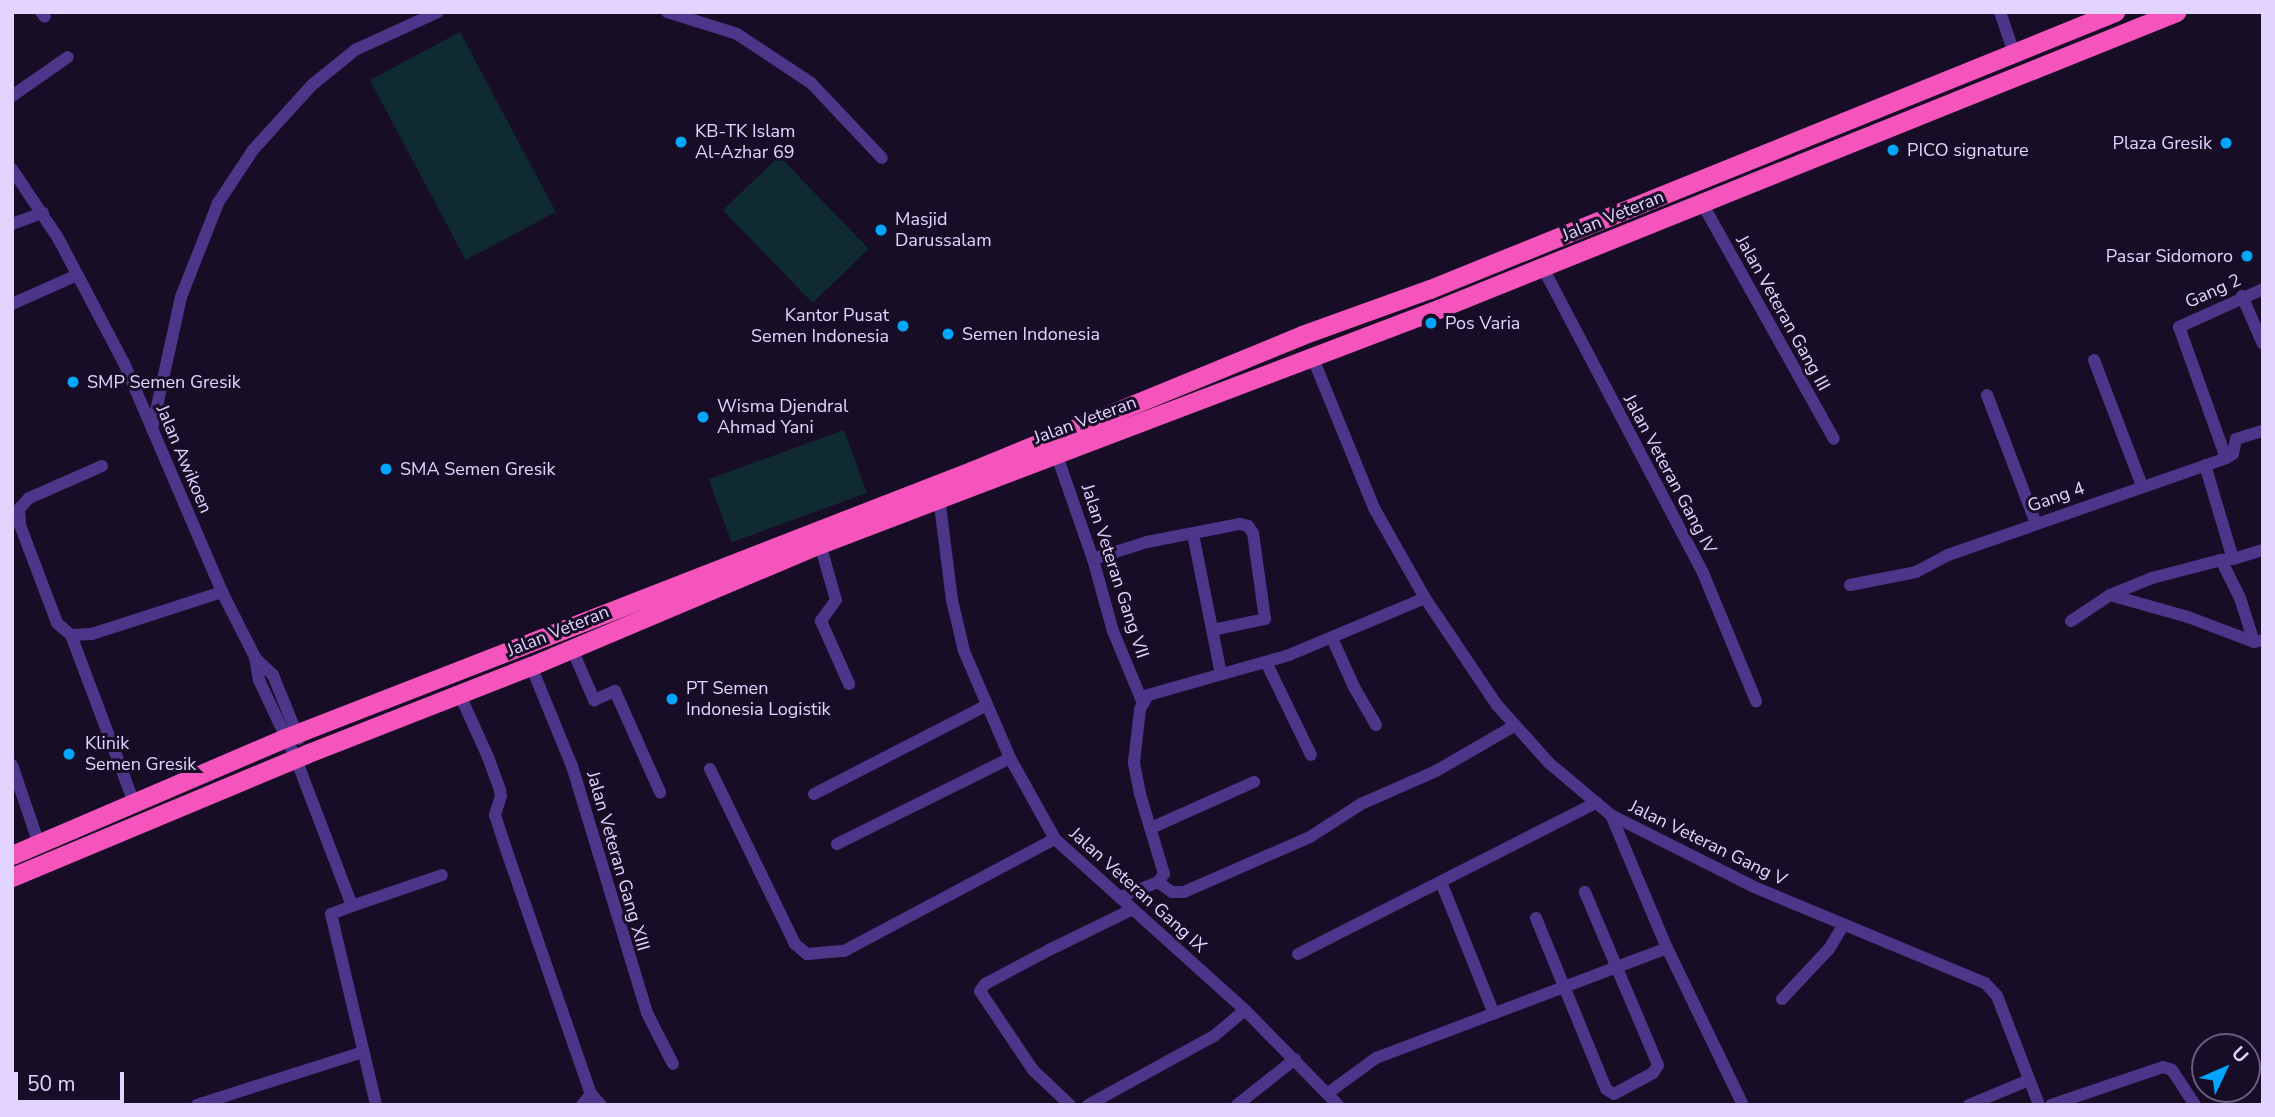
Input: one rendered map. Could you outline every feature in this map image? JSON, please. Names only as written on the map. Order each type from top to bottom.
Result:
[{"type":"highway","name":"Jalan Veteran","points":[[12,855],[291,736],[971,471],[1332,324],[1430,289],[2115,12]]},
{"type":"highway","name":"Jalan Veteran","points":[[12,877],[458,693],[531,666],[820,544],[1543,268],[2176,12]]},
{"type":"street","points":[[152,429],[181,297],[218,203],[253,150],[312,85],[355,50],[438,12]]},
{"type":"street","points":[[667,12],[737,34],[811,83],[882,158]]},
{"type":"street","points":[[2000,12],[2014,53]]},
{"type":"street","points":[[12,96],[68,57]]},
{"type":"street","name":"Jalan Awikoen","points":[[12,169],[43,213],[124,362],[222,592],[254,657],[259,680],[301,757],[352,906]]},
{"type":"street","name":"Jalan Veteran Gang III","points":[[1702,203],[1834,439]]},
{"type":"street","points":[[12,224],[43,213]]},
{"type":"street","name":"Jalan Veteran Gang IV","points":[[1543,268],[1703,573],[1756,701]]},
{"type":"street","points":[[12,304],[77,275]]},
{"type":"street","points":[[1430,289],[1438,309]]},
{"type":"street","name":"Gang 2","points":[[2226,458],[2179,327],[2242,296],[2263,289]]},
{"type":"street","points":[[2242,296],[2263,344]]},
{"type":"street","points":[[1406,298],[1414,317]]},
{"type":"street","name":"Jalan Veteran Gang V","points":[[1312,356],[1374,508],[1425,598],[1514,726],[1549,763],[1611,815],[1754,887],[1985,984],[1997,996],[2039,1105]]},
{"type":"street","points":[[2094,360],[2142,486]]},
{"type":"street","points":[[1987,395],[2036,523]]},
{"type":"street","name":"Gang 4","points":[[1850,585],[1916,572],[1948,555],[2226,458],[2233,454],[2236,439],[2263,431]]},
{"type":"street","name":"Jalan Veteran Gang VII","points":[[1056,453],[1093,559],[1112,631],[1142,701]]},
{"type":"street","points":[[2206,465],[2227,559],[2258,641]]},
{"type":"street","points":[[102,467],[29,498],[19,509],[20,525],[57,623],[71,635],[134,803]]},
{"type":"street","name":"Jalan Veteran Gang IX","points":[[939,497],[957,628],[985,706],[1055,839],[1245,1010],[1338,1105]]},
{"type":"street","points":[[1093,559],[1146,542],[1240,524],[1248,526],[1253,533],[1265,619],[1213,630]]},
{"type":"street","points":[[1193,534],[1221,674]]},
{"type":"street","points":[[820,544],[836,600],[821,621],[849,684]]},
{"type":"street","points":[[2071,621],[2110,595],[2152,578],[2263,550]]},
{"type":"street","points":[[71,635],[92,634],[222,592]]},
{"type":"street","points":[[2110,595],[2188,617],[2258,641]]},
{"type":"street","points":[[1119,897],[1158,882],[1164,874],[1134,762],[1142,701],[1157,690],[1266,662],[1332,638],[1425,598]]},
{"type":"street","points":[[1332,638],[1354,687],[1376,725]]},
{"type":"street","points":[[572,649],[594,700],[615,691],[660,792]]},
{"type":"street","points":[[1266,662],[1311,755]]},
{"type":"street","name":"Jalan Veteran Gang XIII","points":[[531,666],[572,766],[643,1002],[673,1065]]},
{"type":"street","points":[[458,693],[488,757],[501,796],[495,815],[512,868],[591,1094],[601,1105]]},
{"type":"street","points":[[814,794],[985,706]]},
{"type":"street","points":[[1158,882],[1172,892],[1184,892],[1310,837],[1362,804],[1436,771],[1514,726]]},
{"type":"street","points":[[837,844],[1010,758]]},
{"type":"street","points":[[12,765],[39,844]]},
{"type":"street","points":[[710,769],[795,944],[807,954],[845,951],[1055,839]]},
{"type":"street","points":[[1151,828],[1254,782]]},
{"type":"street","points":[[1298,954],[1597,802]]},
{"type":"street","points":[[1611,815],[1667,948],[1743,1105]]},
{"type":"street","points":[[376,1105],[331,914],[442,875]]},
{"type":"street","points":[[1441,882],[1494,1014]]},
{"type":"street","points":[[1536,918],[1606,1089],[1614,1094],[1653,1073],[1658,1065],[1585,892]]},
{"type":"street","points":[[1070,1105],[1033,1070],[980,991],[985,984],[1133,909]]},
{"type":"street","points":[[1782,999],[1829,950],[1843,926]]},
{"type":"street","points":[[1328,1093],[1376,1058],[1667,948]]},
{"type":"street","points":[[1088,1105],[1214,1036],[1245,1010]]},
{"type":"street","points":[[197,1105],[363,1052]]},
{"type":"street","points":[[1237,1105],[1295,1059]]},
{"type":"street","points":[[2052,1105],[2163,1067],[2172,1070],[2194,1105]]},
{"type":"street","points":[[1969,1105],[1990,1101],[2029,1080]]},
{"type":"street","points":[[582,1105],[591,1094]]},
{"type":"shaded area","points":[[460,32],[556,212],[466,260],[370,80]]},
{"type":"shaded area","points":[[779,156],[869,249],[813,303],[723,210]]},
{"type":"shaded area","points":[[844,430],[867,493],[732,542],[709,479]]},
{"type":"place","name":"KB-TK Islam Al-Azhar 69","points":[[681,142]]},
{"type":"place","name":"Plaza Gresik","points":[[2226,143]]},
{"type":"place","name":"PICO signature","points":[[1893,150]]},
{"type":"place","name":"Masjid Darussalam","points":[[881,230]]},
{"type":"place","name":"Pasar Sidomoro","points":[[2247,256]]},
{"type":"place","name":"Pos Varia","points":[[1431,323]]},
{"type":"place","name":"Kantor Pusat Semen Indonesia","points":[[903,326]]},
{"type":"place","name":"Semen Indonesia","points":[[948,334]]},
{"type":"place","name":"SMP Semen Gresik","points":[[73,382]]},
{"type":"place","name":"Wisma Djendral Ahmad Yani","points":[[703,417]]},
{"type":"place","name":"SMA Semen Gresik","points":[[386,469]]},
{"type":"place","name":"PT Semen Indonesia Logistik","points":[[672,699]]},
{"type":"place","name":"Klinik Semen Gresik","points":[[69,754]]}]
